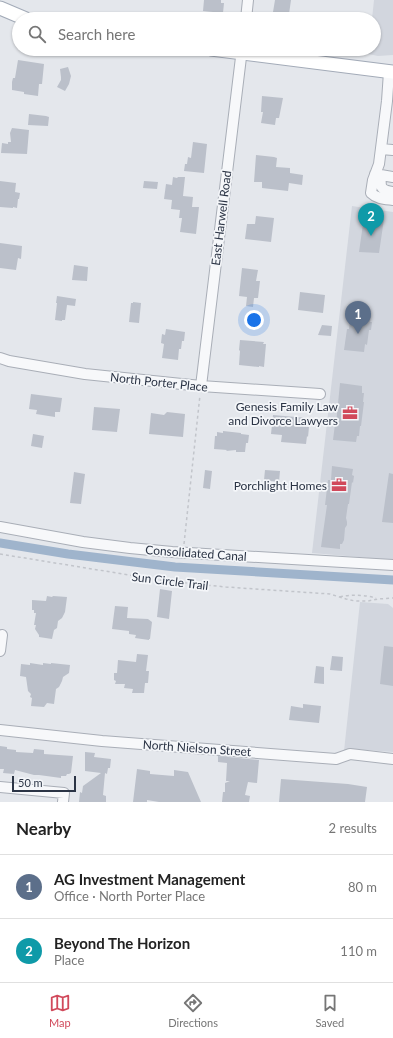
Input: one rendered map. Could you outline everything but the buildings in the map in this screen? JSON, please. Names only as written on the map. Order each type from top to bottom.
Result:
[{"type":"main road","points":[[0,8],[12,13]]},
{"type":"main road","points":[[277,56],[391,72]]},
{"type":"street","points":[[247,12],[248,0]]},
{"type":"street","name":"East Harwell Road","points":[[201,386],[241,56]]},
{"type":"street","points":[[391,72],[387,101],[389,125],[381,149],[378,175],[382,188],[385,191],[393,192]]},
{"type":"street","points":[[381,149],[393,150]]},
{"type":"street","points":[[393,177],[378,175],[372,180],[371,193],[380,198],[393,200]]},
{"type":"street","name":"North Porter Place","points":[[0,358],[9,361],[85,374],[201,386],[320,394]]},
{"type":"street","name":"Consolidated Canal","points":[[0,527],[83,542],[130,548],[393,565]]},
{"type":"street","points":[[0,651],[2,634]]},
{"type":"street","name":"North Nielson Street","points":[[0,730],[102,741],[336,759],[350,754],[393,758]]},
{"type":"street","points":[[0,787],[64,797]]},
{"type":"path","points":[[184,544],[201,386]]},
{"type":"path","name":"Sun Circle Trail","points":[[0,554],[166,581],[226,587],[330,594],[355,601],[393,598]]},
{"type":"path","name":"Sun Circle Trail","points":[[340,596],[369,596],[378,599]]},
{"type":"shaded area","points":[[374,0],[393,0],[393,55],[381,56],[381,12],[373,12]]},
{"type":"shaded area","points":[[352,206],[393,212],[393,560],[312,553]]},
{"type":"shaded area","points":[[360,602],[388,604],[393,608],[393,752],[351,749],[344,751]]},
{"type":"waterway","points":[[0,543],[68,554],[175,567],[393,580]]},
{"type":"place","name":"Beyond The Horizon","points":[[371,236]]},
{"type":"place","name":"AG Investment Management","points":[[358,334]]},
{"type":"place","name":"Genesis Family Law and Divorce Lawyers","points":[[350,413]]},
{"type":"place","name":"Porchlight Homes","points":[[339,485]]}]
